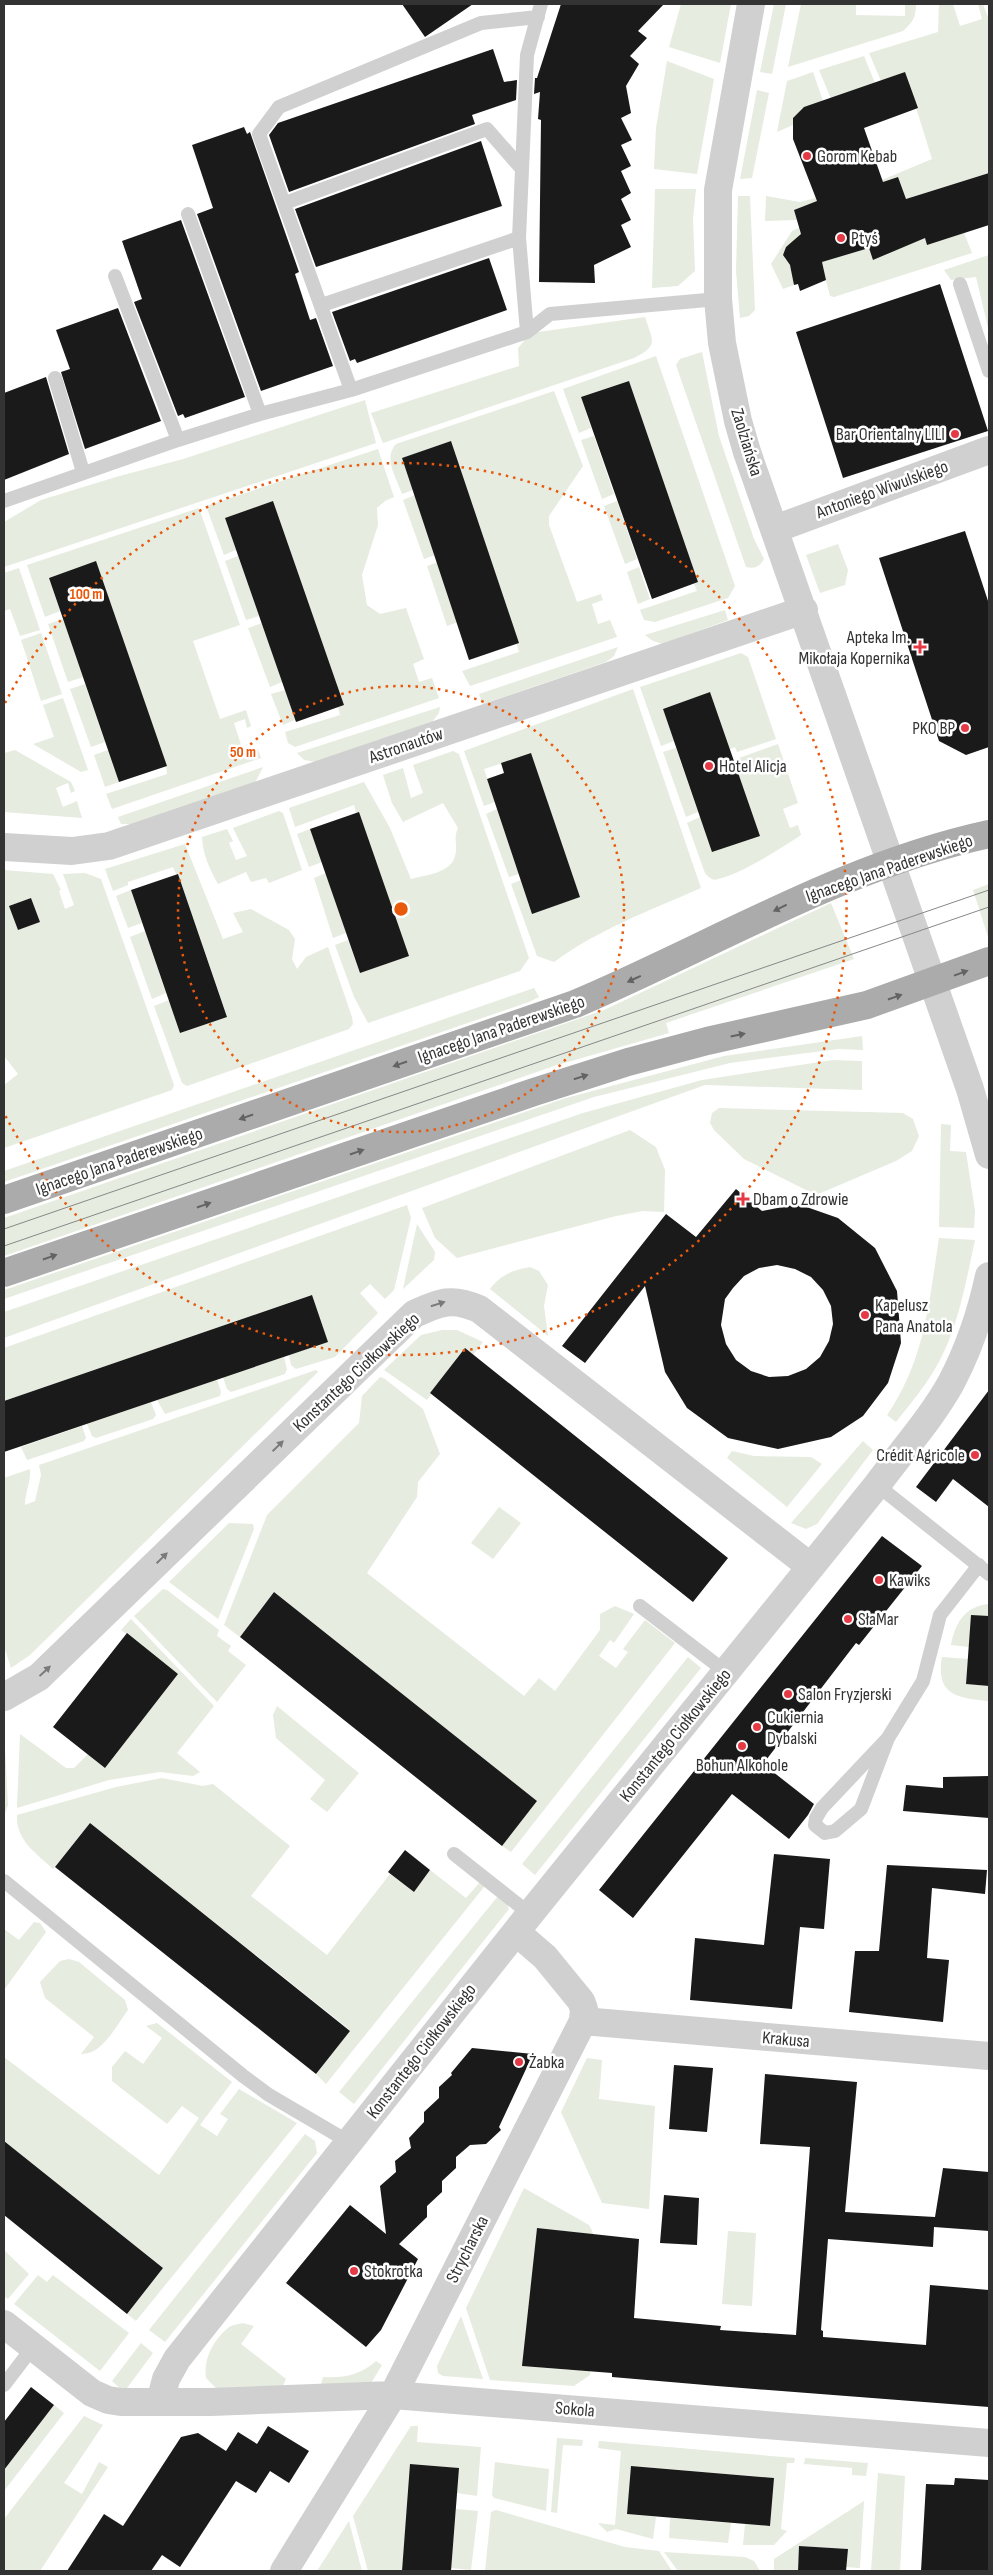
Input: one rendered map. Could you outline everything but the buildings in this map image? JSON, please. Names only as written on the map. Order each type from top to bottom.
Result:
[{"type":"main road","name":"Ignacego Jana Paderewskiego","points":[[4,1200],[575,1004],[634,979],[792,902],[890,864],[989,834]]},
{"type":"main road","points":[[4,1273],[534,1092],[628,1062],[708,1041],[867,1006],[933,984],[989,961]]},
{"type":"street","name":"Zaolziańska","points":[[751,4],[718,190],[718,298],[722,343],[738,421],[933,984]]},
{"type":"street","name":"Antoniego Wiwulskiego","points":[[775,529],[989,450]]},
{"type":"street","name":"Astronautów","points":[[4,847],[72,851],[109,846],[804,610]]},
{"type":"street","points":[[933,984],[971,1095],[989,1155]]},
{"type":"street","name":"Konstantego Ciołkowskiego","points":[[160,2402],[166,2379],[176,2359],[523,1923],[877,1485],[950,1384],[977,1326],[989,1276]]},
{"type":"street","name":"Konstantego Ciołkowskiego","points":[[4,1697],[39,1677],[414,1314],[449,1300],[466,1303],[479,1309],[811,1567]]},
{"type":"street","points":[[523,1923],[545,1957],[581,2001],[584,2009],[583,2021]]},
{"type":"street","name":"Krakusa","points":[[583,2021],[989,2056]]},
{"type":"street","name":"Strycharska","points":[[284,2571],[393,2395],[583,2021]]},
{"type":"street","points":[[4,2324],[92,2393],[108,2400],[121,2402],[160,2402]]},
{"type":"street","name":"Sokola","points":[[160,2402],[211,2402],[393,2395],[989,2443]]},
{"type":"lane","points":[[350,390],[322,305],[259,134],[279,107],[481,23],[540,10],[527,55],[519,238],[527,332]]},
{"type":"lane","points":[[285,203],[487,129],[522,169]]},
{"type":"lane","points":[[188,214],[260,414]]},
{"type":"lane","points":[[322,305],[519,238]]},
{"type":"lane","points":[[116,276],[178,440]]},
{"type":"lane","points":[[960,284],[989,371]]},
{"type":"lane","points":[[4,501],[178,440],[260,414],[350,390],[527,332],[550,314],[718,298]]},
{"type":"lane","points":[[55,378],[83,472]]},
{"type":"lane","points":[[877,1485],[984,1569],[940,1615],[924,1681],[888,1738],[857,1815],[835,1831],[825,1833],[820,1830],[815,1825],[816,1818],[822,1808],[888,1738]]},
{"type":"lane","points":[[640,1606],[726,1672]]},
{"type":"lane","points":[[454,1854],[523,1923]]},
{"type":"lane","points":[[4,1881],[242,2076],[269,2095],[349,2142]]},
{"type":"lane","points":[[4,2385],[33,2347]]},
{"type":"shaded area","points":[[681,4],[731,4],[720,63],[669,47]]},
{"type":"shaded area","points":[[774,4],[786,4],[772,74],[760,72]]},
{"type":"shaded area","points":[[801,4],[856,4],[856,15],[905,16],[905,4],[916,4],[913,19],[903,31],[788,67]]},
{"type":"shaded area","points":[[939,4],[953,4],[960,26],[982,19],[978,4],[983,4],[989,20],[989,173],[912,197],[927,244],[964,233],[972,253],[834,297],[830,296],[821,262],[869,248],[874,260],[888,254],[870,185],[932,159],[905,72],[881,81],[869,53],[938,32]]},
{"type":"shaded area","points":[[864,56],[875,83],[831,99],[819,70]]},
{"type":"shaded area","points":[[667,61],[714,79],[697,174],[654,169],[656,128]]},
{"type":"shaded area","points":[[813,72],[823,101],[803,109],[793,118],[793,125],[777,132],[787,81]]},
{"type":"shaded area","points":[[757,90],[769,93],[752,178],[740,179]]},
{"type":"shaded area","points":[[655,189],[696,189],[693,219],[695,271],[678,286],[652,288]]},
{"type":"shaded area","points":[[847,190],[794,210],[797,220],[765,221],[766,196],[800,202]]},
{"type":"shaded area","points":[[738,196],[750,196],[755,310],[749,316],[740,318],[736,271]]},
{"type":"shaded area","points":[[799,228],[802,237],[786,247],[783,255],[791,267],[794,285],[783,289],[771,264],[792,231]]},
{"type":"shaded area","points":[[989,255],[989,332],[976,277],[951,280],[944,270]]},
{"type":"shaded area","points":[[645,317],[652,338],[651,346],[634,358],[383,443],[371,413],[519,366],[518,348],[531,333]]},
{"type":"shaded area","points":[[702,352],[719,436],[754,539],[764,559],[758,566],[752,568],[746,567],[676,365],[680,359]]},
{"type":"shaded area","points":[[656,356],[735,586],[728,598],[655,622],[644,620],[640,610],[697,591],[694,584],[698,582],[629,381],[581,397],[591,428],[579,433],[563,389]]},
{"type":"shaded area","points":[[554,391],[583,466],[549,516],[549,525],[577,602],[601,594],[603,600],[592,604],[598,624],[610,620],[617,637],[470,686],[462,671],[519,652],[451,441],[403,458],[413,490],[402,494],[392,468],[392,449],[396,444]]},
{"type":"shaded area","points":[[365,400],[376,443],[4,567],[4,522],[41,500],[183,459]]},
{"type":"shaded area","points":[[594,436],[614,494],[602,499],[581,440]]},
{"type":"shaded area","points":[[378,449],[394,497],[385,501],[377,508],[378,525],[362,575],[367,605],[380,614],[406,608],[424,659],[413,664],[419,682],[432,678],[439,698],[295,747],[288,743],[285,732],[340,715],[338,707],[344,705],[273,501],[225,518],[236,550],[224,555],[206,506]]},
{"type":"shaded area","points":[[415,495],[435,555],[424,559],[403,500]]},
{"type":"shaded area","points":[[617,501],[637,559],[625,564],[604,506]]},
{"type":"shaded area","points":[[199,508],[240,625],[193,641],[220,719],[246,710],[251,726],[247,728],[245,719],[234,723],[242,748],[246,747],[248,754],[258,749],[261,758],[112,809],[106,794],[167,774],[166,765],[96,562],[49,578],[60,611],[45,617],[27,565]]},
{"type":"shaded area","points":[[838,544],[848,570],[845,585],[820,593],[806,555]]},
{"type":"shaded area","points":[[238,556],[259,616],[246,620],[225,561]]},
{"type":"shaded area","points":[[438,562],[458,622],[447,626],[427,566]]},
{"type":"shaded area","points":[[639,567],[650,599],[638,604],[627,572]]},
{"type":"shaded area","points":[[19,568],[40,630],[20,636],[10,609],[4,611],[4,573]]},
{"type":"shaded area","points":[[725,610],[728,620],[663,644],[653,641],[645,635]]},
{"type":"shaded area","points":[[63,619],[83,677],[68,682],[48,624]]},
{"type":"shaded area","points":[[262,623],[282,682],[270,687],[248,628]]},
{"type":"shaded area","points":[[41,633],[62,694],[41,701],[21,640]]},
{"type":"shaded area","points":[[618,647],[614,656],[606,662],[483,704],[479,694]]},
{"type":"shaded area","points":[[741,653],[748,657],[776,739],[737,752],[735,747],[730,749],[710,692],[663,709],[674,741],[661,746],[640,687]]},
{"type":"shaded area","points":[[85,684],[105,742],[91,747],[70,689]]},
{"type":"shaded area","points":[[633,689],[701,888],[607,930],[554,962],[537,956],[511,884],[521,880],[533,913],[580,897],[531,754],[484,769],[495,802],[484,806],[464,751]]},
{"type":"shaded area","points":[[285,690],[295,720],[283,725],[271,694]]},
{"type":"shaded area","points":[[63,698],[88,770],[81,772],[33,744],[54,737],[43,705]]},
{"type":"shaded area","points":[[440,707],[439,713],[432,722],[316,762],[304,760],[297,753]]},
{"type":"shaded area","points":[[778,744],[798,803],[783,809],[790,828],[798,825],[801,835],[738,872],[716,880],[711,879],[705,873],[687,823],[700,817],[744,772],[739,758]]},
{"type":"shaded area","points":[[676,748],[698,812],[686,817],[663,752]]},
{"type":"shaded area","points":[[15,750],[71,782],[75,791],[71,793],[68,783],[56,788],[63,807],[77,801],[82,818],[4,812],[4,753]]},
{"type":"shaded area","points":[[108,750],[119,782],[105,787],[94,755]]},
{"type":"shaded area","points":[[453,751],[459,754],[529,958],[520,971],[368,1023],[354,997],[335,945],[348,940],[360,973],[356,813],[354,805],[295,827],[289,808],[364,782],[390,828],[411,879],[443,870],[453,862],[456,852],[458,828],[443,803],[403,822],[392,803],[383,775],[403,768],[411,798],[423,793],[413,765]]},
{"type":"shaded area","points":[[263,767],[255,783],[135,824],[121,824],[118,817]]},
{"type":"shaded area","points":[[497,809],[519,874],[509,877],[486,814]]},
{"type":"shaded area","points":[[279,811],[283,813],[302,870],[269,883],[266,878],[251,882],[246,872],[218,884],[207,861],[202,837],[227,829],[233,841],[229,843],[236,860],[247,856],[233,828]]},
{"type":"shaded area","points":[[310,829],[322,862],[309,867],[297,834]]},
{"type":"shaded area","points":[[185,844],[223,939],[243,932],[233,913],[251,909],[289,930],[295,939],[292,959],[297,969],[306,957],[328,947],[352,1017],[353,1024],[349,1029],[187,1086],[182,1083],[154,1006],[169,1000],[180,1033],[227,1016],[178,874],[176,874],[173,867],[128,882],[128,885],[113,891],[105,869]]},
{"type":"shaded area","points":[[4,870],[53,874],[61,890],[59,891],[65,909],[74,905],[63,874],[85,873],[101,879],[174,1085],[172,1090],[4,1148],[4,1085],[18,1074],[4,1056]],"holes":[[[31,898],[40,922],[18,930],[10,906]]]},
{"type":"shaded area","points":[[326,873],[346,933],[333,938],[314,878]]},
{"type":"shaded area","points":[[989,884],[989,940],[973,890]]},
{"type":"shaded area","points":[[131,890],[142,923],[128,928],[116,896]]},
{"type":"shaded area","points":[[831,903],[854,959],[666,1023],[669,1033],[554,1066],[4,1256],[4,1218],[604,1010]]},
{"type":"shaded area","points":[[145,931],[166,993],[152,999],[130,937]]},
{"type":"shaded area","points":[[534,988],[539,997],[529,1002],[4,1182],[4,1171]]},
{"type":"shaded area","points":[[862,1036],[863,1050],[838,1049],[730,1063],[594,1097],[4,1299],[4,1290],[566,1098],[724,1056]]},
{"type":"shaded area","points":[[833,1060],[862,1061],[862,1090],[705,1085],[4,1338],[4,1312],[583,1113],[702,1080]]},
{"type":"shaded area","points":[[719,1108],[903,1113],[913,1119],[919,1136],[912,1151],[896,1161],[816,1195],[744,1159],[714,1130],[710,1123],[712,1113]]},
{"type":"shaded area","points":[[941,1124],[951,1125],[950,1151],[966,1152],[975,1211],[974,1228],[939,1227]]},
{"type":"shaded area","points":[[630,1130],[656,1147],[665,1170],[664,1212],[643,1211],[616,1216],[457,1258],[435,1238],[422,1208]]},
{"type":"shaded area","points":[[407,1205],[411,1218],[394,1290],[385,1299],[370,1284],[360,1293],[378,1313],[335,1357],[296,1369],[291,1365],[289,1355],[311,1295],[4,1401],[4,1348]]},
{"type":"shaded area","points":[[417,1224],[435,1252],[434,1260],[403,1289]]},
{"type":"shaded area","points":[[939,1238],[975,1240],[965,1287],[952,1333],[939,1362],[924,1386],[896,1422],[887,1415],[900,1394],[918,1352],[924,1330]]},
{"type":"shaded area","points":[[530,1267],[539,1271],[548,1285],[544,1306],[548,1336],[490,1289],[507,1274]]},
{"type":"shaded area","points":[[442,1330],[457,1330],[483,1342],[473,1355],[465,1349],[430,1393],[431,1395],[427,1400],[384,1370],[421,1335]]},
{"type":"shaded area","points":[[284,1357],[287,1369],[285,1374],[231,1392],[227,1389],[223,1377]]},
{"type":"shaded area","points":[[316,1370],[318,1372],[30,1655],[11,1668],[4,1646],[4,1478],[30,1469],[25,1505],[35,1501],[41,1475],[39,1465]]},
{"type":"shaded area","points":[[380,1377],[423,1409],[440,1454],[418,1482],[417,1497],[367,1573],[524,1696],[539,1678],[555,1691],[600,1630],[600,1614],[615,1606],[634,1614],[614,1643],[610,1640],[599,1656],[616,1668],[628,1652],[623,1649],[645,1620],[675,1643],[511,1852],[502,1846],[537,1801],[274,1592],[240,1637],[224,1625],[267,1515],[359,1423],[362,1396]]},
{"type":"shaded area","points":[[217,1379],[221,1392],[220,1396],[165,1414],[157,1400]]},
{"type":"shaded area","points":[[151,1402],[156,1415],[153,1419],[96,1438],[92,1436],[87,1424]]},
{"type":"shaded area","points":[[82,1426],[86,1438],[84,1441],[27,1460],[21,1447]]},
{"type":"shaded area","points":[[863,1441],[873,1450],[817,1524],[806,1529],[791,1523]]},
{"type":"shaded area","points":[[732,1451],[754,1456],[811,1457],[822,1464],[787,1507],[727,1458]]},
{"type":"shaded area","points":[[499,1507],[521,1523],[493,1559],[471,1543]]},
{"type":"shaded area","points":[[229,1523],[253,1524],[254,1529],[218,1619],[169,1582]]},
{"type":"shaded area","points":[[163,1589],[167,1590],[219,1630],[217,1636],[231,1646],[228,1651],[246,1665],[217,1702],[134,1616]]},
{"type":"shaded area","points":[[989,1604],[989,1627],[971,1626],[969,1647],[951,1645],[955,1630],[962,1617],[974,1608]]},
{"type":"shaded area","points":[[131,1619],[214,1706],[177,1753],[200,1772],[193,1776],[160,1772],[109,1780],[17,1808],[20,1734],[66,1768],[74,1768],[88,1754],[105,1768],[178,1674],[121,1630]]},
{"type":"shaded area","points":[[688,1657],[701,1668],[535,1875],[522,1864]]},
{"type":"shaded area","points":[[942,1657],[968,1659],[966,1684],[989,1686],[989,1701],[959,1696],[946,1687],[942,1680]]},
{"type":"shaded area","points":[[277,1706],[359,1773],[327,1812],[310,1799],[325,1780],[276,1738],[273,1715]]},
{"type":"shaded area","points":[[4,1729],[8,1805],[4,1816]]},
{"type":"shaded area","points":[[162,1778],[203,1786],[213,1784],[290,1846],[251,1896],[327,1955],[390,1874],[414,1892],[430,1870],[466,1898],[481,1881],[484,1887],[326,2084],[316,2074],[350,2030],[90,1823],[53,1869],[28,1846],[20,1832],[17,1815],[116,1787]]},
{"type":"shaded area","points":[[498,1896],[506,1902],[509,1909],[354,2104],[339,2092]]},
{"type":"shaded area","points":[[34,1922],[40,1923],[46,1932],[4,1990],[4,1929],[19,1940]]},
{"type":"shaded area","points":[[69,1959],[79,1962],[125,2000],[128,2010],[102,2045],[89,2053],[81,2054],[94,2037],[45,1998],[40,1982],[60,1961]]},
{"type":"shaded area","points":[[157,2023],[232,2082],[200,2125],[217,2136],[228,2119],[220,2114],[239,2089],[297,2123],[136,2321],[127,2314],[163,2268],[4,2141],[4,2057],[159,2175],[199,2118],[182,2106],[167,2124],[112,2081],[112,2067],[125,2051],[143,2064],[162,2038],[146,2026]]},
{"type":"shaded area","points":[[587,2058],[602,2060],[599,2099],[655,2106],[649,2209],[602,2203],[561,2112]]},
{"type":"shaded area","points":[[305,2134],[315,2141],[317,2153],[165,2342],[149,2330]]},
{"type":"shaded area","points":[[524,2188],[589,2225],[598,2243],[580,2255],[582,2233],[537,2228],[523,2366],[569,2370],[592,2347],[590,2375],[574,2386],[490,2380],[466,2308]]},
{"type":"shaded area","points":[[728,2231],[756,2233],[752,2306],[722,2304]]},
{"type":"shaded area","points":[[4,2250],[29,2274],[8,2299],[4,2296]]},
{"type":"shaded area","points":[[38,2275],[47,2282],[53,2275],[129,2333],[100,2371],[14,2304]]},
{"type":"shaded area","points":[[461,2316],[483,2379],[443,2376],[438,2373],[437,2366]]},
{"type":"shaded area","points":[[243,2323],[254,2326],[241,2344],[286,2379],[282,2388],[217,2389],[206,2378],[205,2371],[208,2357],[218,2338],[229,2327]]},
{"type":"shaded area","points":[[141,2343],[153,2353],[127,2388],[122,2390],[112,2381]]},
{"type":"shaded area","points":[[376,2361],[382,2365],[371,2383],[320,2388],[323,2377],[351,2375],[363,2370]]},
{"type":"shaded area","points":[[54,2405],[64,2413],[4,2491],[4,2470]]},
{"type":"shaded area","points":[[84,2416],[103,2425],[64,2483],[82,2494],[99,2462],[108,2467],[40,2571],[4,2571],[4,2519]]},
{"type":"shaded area","points":[[411,2426],[418,2426],[417,2442],[481,2447],[477,2496],[457,2493],[458,2468],[411,2464],[402,2571],[368,2571],[353,2516]]},
{"type":"shaded area","points":[[557,2438],[583,2440],[582,2446],[563,2445],[557,2513],[551,2512]]},
{"type":"shaded area","points":[[599,2441],[795,2458],[794,2463],[787,2463],[781,2529],[787,2531],[774,2545],[743,2545],[745,2524],[770,2526],[773,2478],[632,2466],[627,2514],[656,2517],[653,2539],[616,2529],[607,2532],[598,2523],[615,2525],[621,2451],[598,2448]]},
{"type":"shaded area","points":[[805,2458],[868,2463],[866,2476],[852,2475],[852,2468],[804,2464]]},
{"type":"shaded area","points":[[495,2462],[549,2469],[546,2511],[494,2498],[492,2495]]},
{"type":"shaded area","points":[[878,2473],[905,2476],[900,2571],[871,2571]]},
{"type":"shaded area","points":[[864,2501],[860,2568],[846,2567],[847,2549],[800,2546],[798,2571],[774,2571],[774,2559]]},
{"type":"shaded area","points":[[456,2509],[478,2511],[471,2570],[451,2568]]},
{"type":"shaded area","points":[[496,2510],[625,2547],[659,2551],[672,2571],[485,2571],[491,2512]]},
{"type":"shaded area","points":[[670,2518],[731,2523],[728,2543],[669,2538]]},
{"type":"shaded area","points":[[349,2521],[362,2571],[317,2571]]},
{"type":"shaded area","points":[[664,2552],[745,2557],[754,2561],[760,2571],[678,2571]]},
{"type":"tram line","points":[[4,1229],[989,890]]},
{"type":"tram line","points":[[4,1246],[989,907]]},
{"type":"place","name":"Gorom Kebab","points":[[807,156]]},
{"type":"place","name":"Ptyś","points":[[841,238]]},
{"type":"place","name":"Bar Orientalny LILI","points":[[955,434]]},
{"type":"place","name":"Apteka Im. Mikołaja Kopernika","points":[[920,647]]},
{"type":"place","name":"PKO BP","points":[[965,728]]},
{"type":"place","name":"Hotel Alicja","points":[[709,766]]},
{"type":"place","name":"Dbam o Zdrowie","points":[[743,1199]]},
{"type":"place","name":"Kapelusz Pana Anatola","points":[[865,1315]]},
{"type":"place","name":"Crédit Agricole","points":[[975,1455]]},
{"type":"place","name":"Kawiks","points":[[879,1580]]},
{"type":"place","name":"SłaMar","points":[[848,1619]]},
{"type":"place","name":"Salon Fryzjerski","points":[[788,1694]]},
{"type":"place","name":"Cukiernia Dybalski","points":[[757,1727]]},
{"type":"place","name":"Bohun Alkohole","points":[[742,1746]]},
{"type":"place","name":"Żabka","points":[[519,2062]]},
{"type":"place","name":"Stokrotka","points":[[354,2271]]}]
